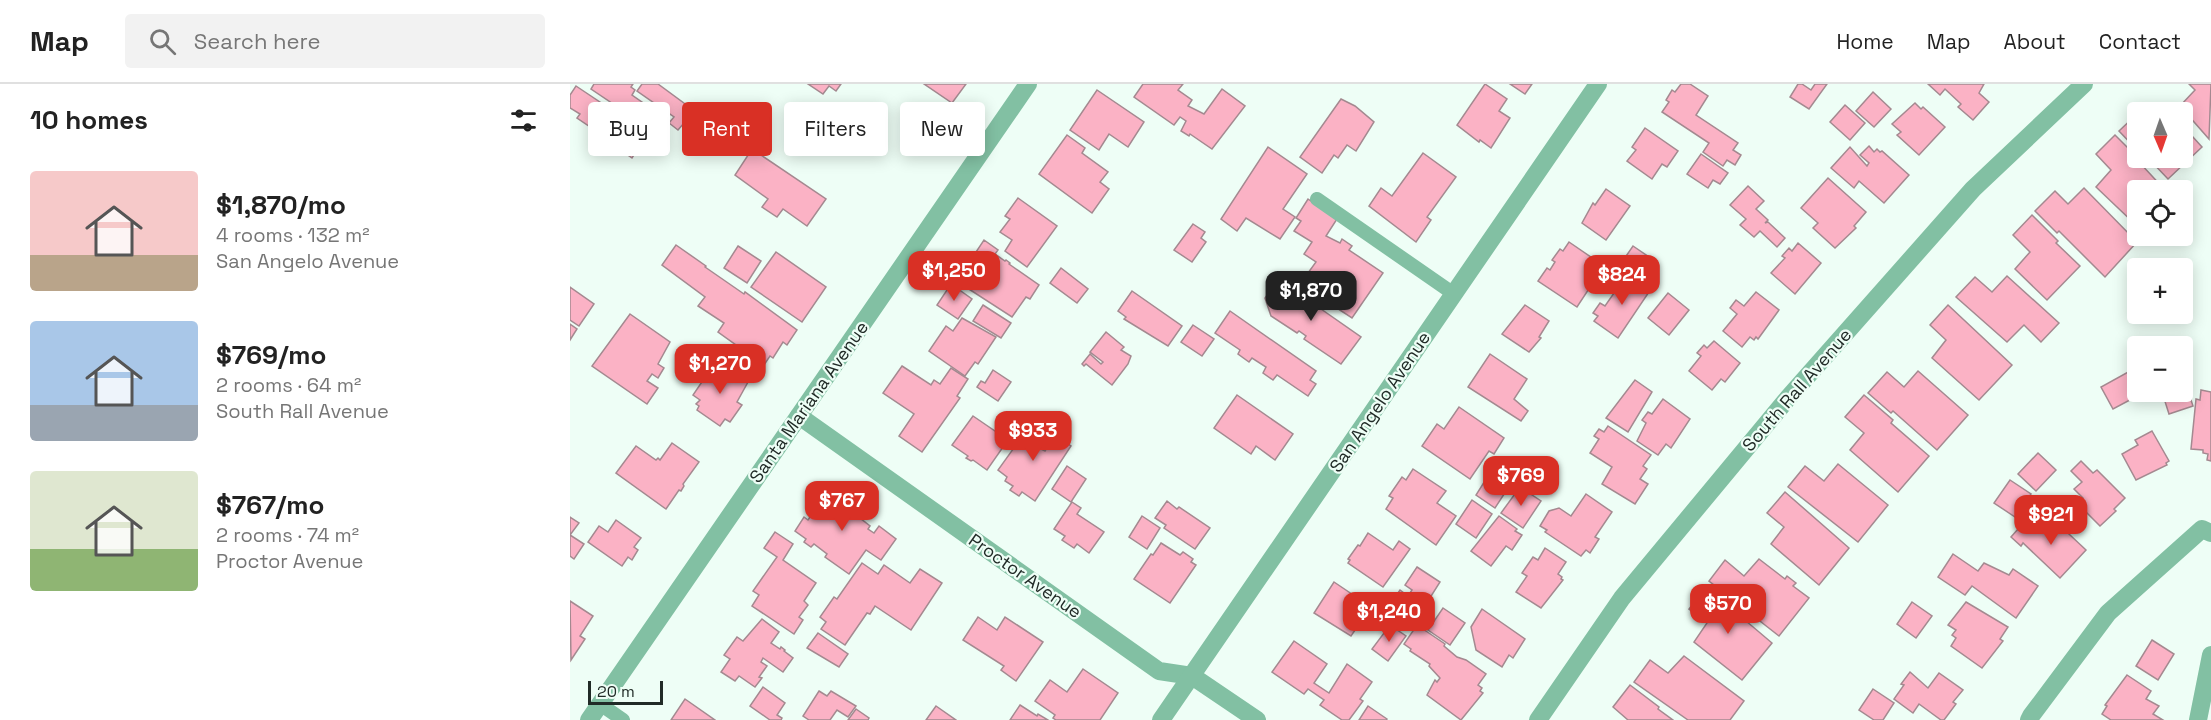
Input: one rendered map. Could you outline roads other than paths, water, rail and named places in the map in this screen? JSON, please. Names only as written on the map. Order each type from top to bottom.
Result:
[{"type":"street","name":"Santa Mariana Avenue","points":[[589,720],[1028,84]]},
{"type":"street","name":"San Angelo Avenue","points":[[1161,720],[1598,84]]},
{"type":"street","name":"South Rall Avenue","points":[[1538,720],[1623,598],[1788,398],[1973,189],[2084,84]]},
{"type":"street","name":"Proctor Avenue","points":[[799,416],[1159,671],[1192,676],[1257,720]]},
{"type":"street","points":[[2029,720],[2108,612],[2202,529],[2211,533]]},
{"type":"street","points":[[2198,720],[2211,655]]},
{"type":"lane","points":[[1317,199],[1454,294]]},
{"type":"lane","points":[[600,704],[623,720]]}]
